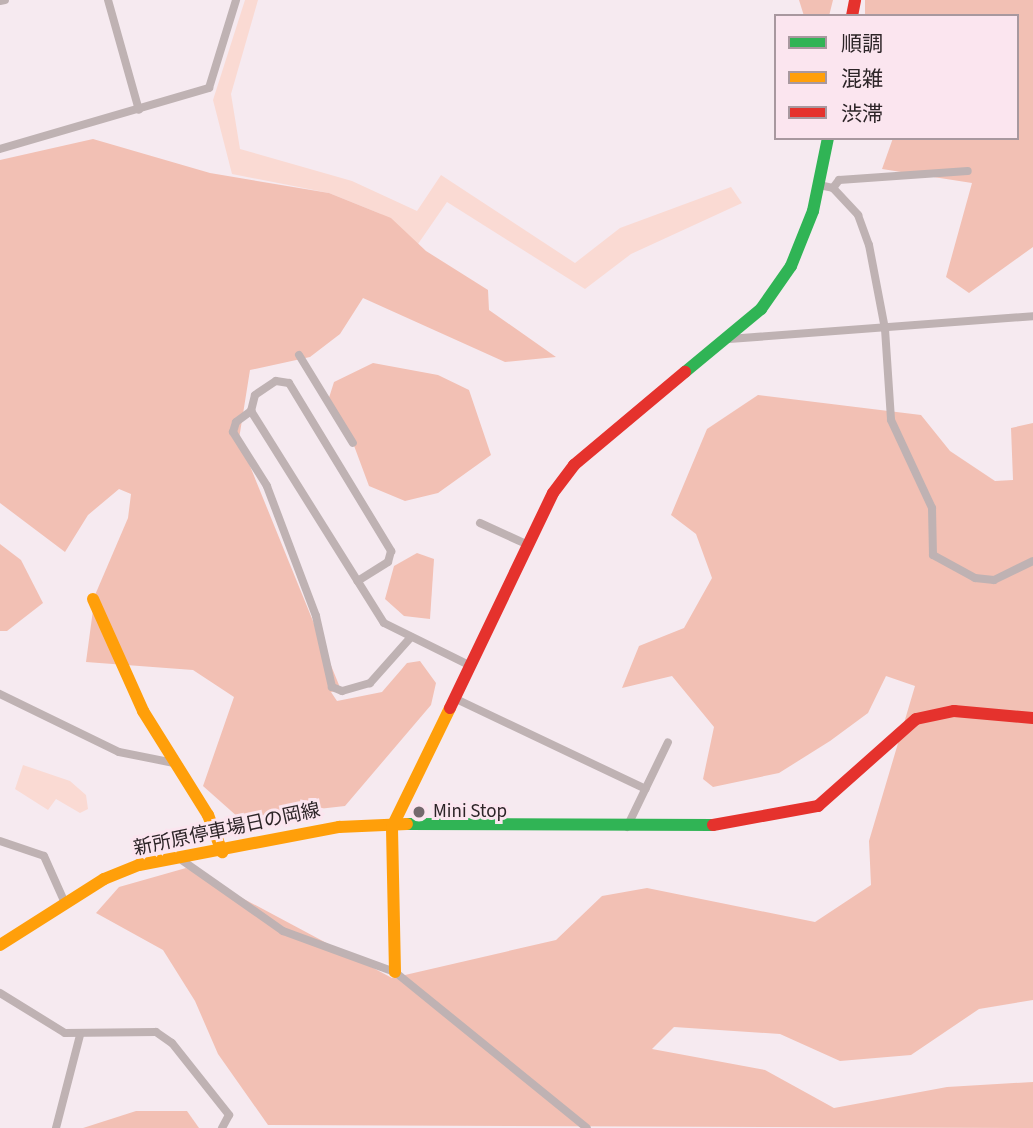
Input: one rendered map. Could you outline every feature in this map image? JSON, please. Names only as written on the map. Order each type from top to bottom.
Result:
[{"type":"street","points":[[108,0],[139,110]]},
{"type":"street","points":[[0,149],[209,88],[236,0]]},
{"type":"street","points":[[395,972],[392,827],[526,544],[574,466],[729,339],[761,309],[791,266],[819,185],[828,140]]},
{"type":"street","points":[[833,188],[839,180],[968,171]]},
{"type":"street","points":[[819,185],[833,188],[859,215],[885,329],[891,420],[932,508],[933,555],[975,578],[994,580],[1033,561]]},
{"type":"street","points":[[729,339],[1033,316]]},
{"type":"street","points":[[299,355],[353,443]]},
{"type":"street","points":[[358,581],[388,562],[391,551],[289,383],[276,381],[256,395],[251,411],[233,432],[274,503],[316,616],[332,687],[342,691],[370,683],[411,637]]},
{"type":"street","points":[[251,411],[384,623],[470,665]]},
{"type":"street","points":[[481,523],[526,544]]},
{"type":"street","points":[[93,599],[174,763],[208,815],[222,852]]},
{"type":"street","points":[[0,694],[119,752],[174,763]]},
{"type":"street","points":[[454,698],[646,789]]},
{"type":"street","name":"新所原停車場日の岡線","points":[[0,944],[65,903],[139,865],[183,861],[318,829],[510,820],[627,827],[789,816],[818,806],[916,719],[954,711],[1033,718]]},
{"type":"street","points":[[627,827],[668,742]]},
{"type":"street","points":[[0,841],[44,856],[65,903]]},
{"type":"street","points":[[183,861],[283,931],[395,972],[587,1128]]},
{"type":"street","points":[[0,993],[36,1018],[80,1035],[164,1038],[229,1115],[222,1128]]},
{"type":"street","points":[[55,1128],[80,1035]]},
{"type":"shaded area","points":[[245,0],[258,0],[231,94],[240,149],[352,181],[417,211],[441,175],[575,263],[620,228],[731,187],[742,203],[631,254],[585,289],[447,202],[418,244],[381,214],[329,193],[232,174],[213,100]]},
{"type":"shaded area","points":[[799,0],[833,0],[830,14],[803,14]]},
{"type":"shaded area","points":[[865,0],[1033,0],[1033,247],[969,293],[946,277],[972,183],[882,169],[892,140],[1019,140],[1019,14],[865,14]]},
{"type":"shaded area","points":[[93,139],[210,173],[329,193],[391,218],[426,251],[488,290],[489,310],[556,357],[505,362],[363,298],[340,334],[310,357],[250,370],[239,439],[341,690],[331,692],[337,701],[382,692],[407,663],[420,661],[436,683],[431,705],[345,806],[239,818],[203,786],[234,697],[193,670],[86,662],[95,595],[128,518],[131,494],[119,489],[88,515],[65,552],[0,503],[0,160]]},
{"type":"shaded area","points":[[373,363],[438,375],[469,390],[491,455],[438,493],[405,501],[369,486],[353,443],[327,404],[334,382]]},
{"type":"shaded area","points":[[758,395],[921,415],[950,451],[995,481],[1013,480],[1011,428],[1033,423],[1033,1000],[979,1009],[911,1055],[840,1061],[780,1034],[674,1027],[652,1049],[765,1070],[834,1108],[947,1087],[1033,1082],[1033,1128],[268,1125],[218,1054],[195,1001],[163,950],[96,913],[119,887],[186,868],[392,978],[556,940],[602,896],[647,888],[815,922],[871,885],[869,841],[915,686],[886,676],[868,713],[830,741],[779,773],[713,787],[703,779],[714,727],[672,676],[622,688],[639,646],[684,628],[712,578],[696,534],[671,515],[707,429]]},
{"type":"shaded area","points":[[0,544],[21,560],[43,603],[7,631],[0,631]]},
{"type":"shaded area","points":[[417,553],[434,559],[430,619],[404,616],[385,599],[394,566]]},
{"type":"shaded area","points":[[23,765],[70,781],[86,795],[88,809],[80,813],[56,799],[48,810],[15,789]]},
{"type":"shaded area","points":[[136,1111],[187,1111],[199,1128],[83,1128]]},
{"type":"traffic: fast","points":[[685,372],[761,309],[791,266],[813,211],[828,140]]},
{"type":"traffic: fast","points":[[407,824],[713,825]]},
{"type":"traffic: slow","points":[[93,599],[143,711],[208,815],[222,852]]},
{"type":"traffic: slow","points":[[395,972],[392,827],[450,708]]},
{"type":"traffic: slow","points":[[0,945],[104,879],[139,865],[339,827],[407,824]]},
{"type":"traffic: jam","points":[[852,14],[855,0]]},
{"type":"traffic: jam","points":[[450,708],[553,493],[574,465],[685,372]]},
{"type":"traffic: jam","points":[[713,825],[818,806],[916,719],[954,711],[1033,718]]},
{"type":"place","name":"Mini Stop","points":[[419,812]]}]
